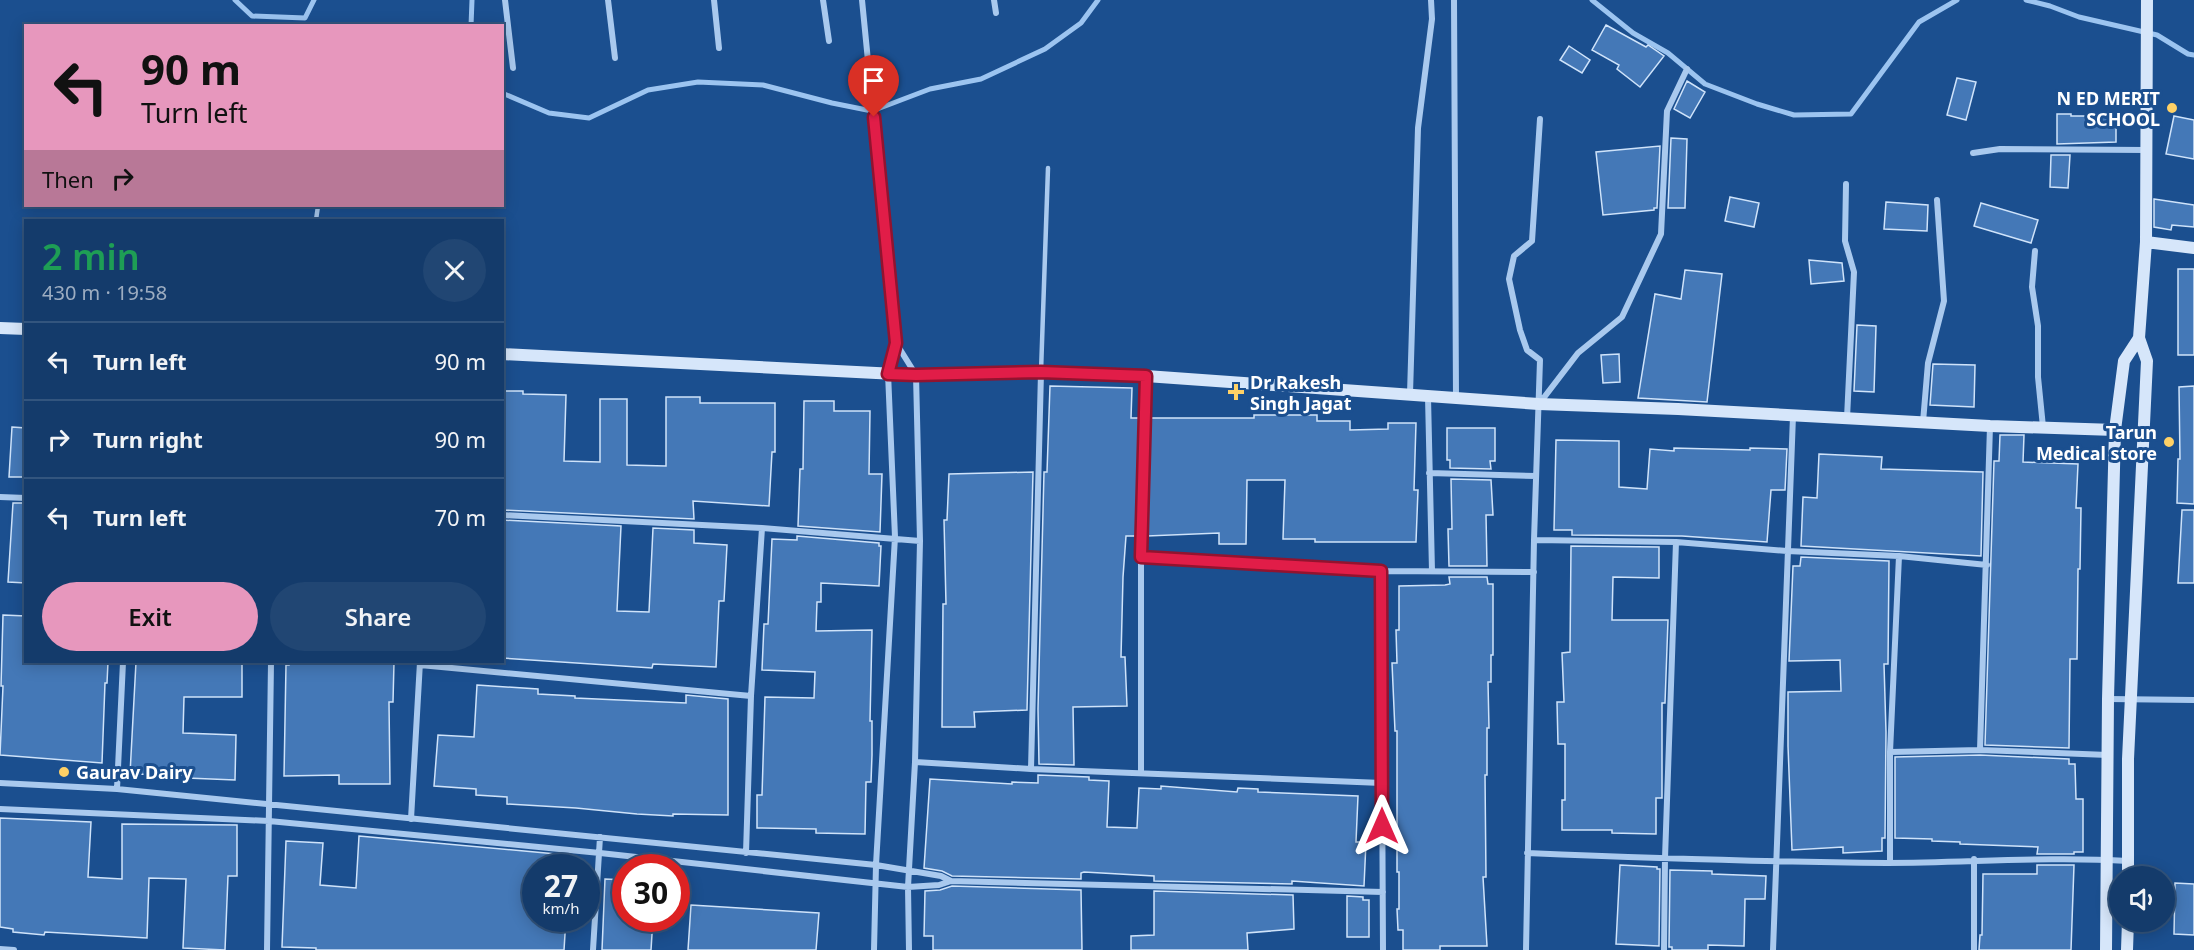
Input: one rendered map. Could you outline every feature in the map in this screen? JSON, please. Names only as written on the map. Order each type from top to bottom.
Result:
[{"type":"street","points":[[504,0],[513,68]]},
{"type":"street","points":[[608,0],[615,58]]},
{"type":"street","points":[[714,0],[720,48]]},
{"type":"street","points":[[823,0],[829,41]]},
{"type":"street","points":[[862,0],[896,343],[888,374],[895,537],[876,865],[874,950]]},
{"type":"street","points":[[994,0],[996,13]]},
{"type":"street","points":[[1410,395],[1418,128],[1432,19],[1431,0]]},
{"type":"street","points":[[1454,0],[1456,398]]},
{"type":"street","points":[[2128,866],[2128,759],[2147,361],[2139,338],[2146,242],[2147,0]]},
{"type":"street","points":[[1539,404],[1578,353],[1622,317],[1661,234],[1667,111],[1687,69]]},
{"type":"street","points":[[1526,950],[1540,360],[1527,350],[1509,279],[1514,256],[1532,242],[1540,119]]},
{"type":"street","points":[[1973,153],[2000,149],[2146,150]]},
{"type":"street","points":[[1846,184],[1845,241],[1854,272],[1847,418]]},
{"type":"street","points":[[1923,423],[1928,363],[1944,301],[1936,200]]},
{"type":"street","points":[[2146,242],[2194,248]]},
{"type":"street","points":[[2035,251],[2032,287],[2038,326],[2038,376],[2043,428]]},
{"type":"street","points":[[0,328],[24,329]]},
{"type":"street","points":[[2106,950],[2108,699],[2115,430],[2124,361],[2139,338]]},
{"type":"street","points":[[896,343],[916,375],[920,541],[915,762],[908,887],[909,950]]},
{"type":"street","points":[[504,354],[916,375],[1041,372],[1146,376],[1539,404],[2115,430]]},
{"type":"street","points":[[1031,769],[1041,372]]},
{"type":"street","points":[[1141,772],[1141,557],[1146,376]]},
{"type":"street","points":[[1428,397],[1432,571]]},
{"type":"street","points":[[1773,950],[1792,416]]},
{"type":"street","points":[[1980,750],[1990,426]]},
{"type":"street","points":[[1429,473],[1536,476]]},
{"type":"street","points":[[0,497],[24,498]]},
{"type":"street","points":[[504,515],[762,528],[895,537],[920,541]]},
{"type":"street","points":[[746,853],[751,696],[762,528]]},
{"type":"street","points":[[1534,540],[1676,542],[1787,551],[1899,555],[1987,565]]},
{"type":"street","points":[[1664,950],[1676,542]]},
{"type":"street","points":[[1890,863],[1890,752],[1899,555]]},
{"type":"street","points":[[1141,557],[1381,571],[1534,573]]},
{"type":"street","points":[[1381,571],[1383,950]]},
{"type":"street","points":[[117,789],[123,663]]},
{"type":"street","points":[[267,950],[271,663]]},
{"type":"street","points":[[411,819],[420,663],[751,696]]},
{"type":"street","points":[[2108,699],[2194,700]]},
{"type":"street","points":[[1890,752],[1980,750],[2108,755]]},
{"type":"street","points":[[915,762],[1382,783]]},
{"type":"street","points":[[0,783],[117,789],[876,865],[941,876],[951,881]]},
{"type":"street","points":[[0,809],[269,821],[600,853],[908,887],[939,885],[951,881],[1383,892]]},
{"type":"street","points":[[593,950],[600,837]]},
{"type":"street","points":[[1527,853],[1775,862],[1890,863],[1974,859],[2128,861]]},
{"type":"street","points":[[1974,859],[1974,950]]},
{"type":"street","points":[[2127,932],[2127,950]]},
{"type":"street","points":[[0,949],[15,950]]},
{"type":"lane","points":[[1041,372],[1048,168]]},
{"type":"building","points":[[1606,25],[1646,47],[1648,45],[1664,56],[1640,87],[1617,69],[1619,65],[1592,50]]},
{"type":"building","points":[[1569,46],[1590,60],[1582,73],[1560,60]]},
{"type":"building","points":[[1957,78],[1976,82],[1966,120],[1947,115]]},
{"type":"building","points":[[1687,81],[1705,92],[1690,118],[1674,109]]},
{"type":"building","points":[[2057,114],[2116,116],[2116,142],[2057,144]]},
{"type":"building","points":[[2174,116],[2194,120],[2194,159],[2166,154]]},
{"type":"building","points":[[1671,138],[1687,139],[1685,208],[1668,208]]},
{"type":"building","points":[[1660,146],[1657,208],[1603,215],[1596,152]]},
{"type":"building","points":[[2051,155],[2070,155],[2068,188],[2050,187]]},
{"type":"building","points":[[1730,197],[1759,203],[1754,227],[1725,221]]},
{"type":"building","points":[[2154,199],[2194,205],[2194,227],[2172,225],[2171,230],[2154,227]]},
{"type":"building","points":[[1886,202],[1928,205],[1927,231],[1884,229]]},
{"type":"building","points":[[1981,203],[2038,220],[2031,243],[1974,226]]},
{"type":"building","points":[[1809,260],[1842,263],[1844,281],[1811,284]]},
{"type":"building","points":[[2178,269],[2194,269],[2194,355],[2178,355]]},
{"type":"building","points":[[1685,270],[1722,274],[1707,402],[1638,398],[1655,294],[1681,299]]},
{"type":"building","points":[[1857,325],[1876,326],[1874,392],[1854,391]]},
{"type":"building","points":[[1619,354],[1620,382],[1603,383],[1601,355]]},
{"type":"building","points":[[1933,364],[1975,365],[1974,407],[1930,405]]},
{"type":"building","points":[[1050,386],[1132,388],[1131,418],[1140,418],[1136,536],[1126,536],[1123,577],[1121,657],[1125,657],[1127,706],[1073,707],[1074,765],[1039,764],[1038,709],[1044,472],[1047,472]]},
{"type":"building","points":[[2194,386],[2194,504],[2177,503],[2178,459],[2180,459],[2179,387]]},
{"type":"building","points":[[504,391],[566,395],[564,461],[600,462],[600,399],[627,399],[627,465],[666,466],[666,397],[700,397],[700,403],[775,403],[775,452],[772,452],[769,506],[693,501],[694,519],[504,510]]},
{"type":"building","points":[[804,401],[834,401],[834,411],[870,411],[869,474],[882,474],[880,532],[798,526],[800,469],[803,469]]},
{"type":"building","points":[[1254,415],[1317,415],[1317,421],[1350,421],[1350,430],[1388,429],[1388,423],[1416,423],[1414,490],[1418,490],[1416,542],[1315,542],[1315,539],[1283,539],[1285,480],[1247,480],[1246,544],[1219,544],[1219,533],[1147,536],[1150,418],[1254,418]]},
{"type":"building","points":[[12,427],[24,428],[24,477],[9,477]]},
{"type":"building","points":[[1447,428],[1495,428],[1495,461],[1490,461],[1491,469],[1450,468],[1450,460],[1447,460]]},
{"type":"building","points":[[2000,435],[2024,435],[2023,462],[2078,464],[2076,508],[2081,508],[2080,569],[2078,569],[2077,659],[2070,659],[2069,748],[1985,745],[1994,461],[1999,461]]},
{"type":"building","points":[[1556,440],[1619,441],[1619,487],[1647,489],[1650,449],[1674,451],[1674,448],[1787,449],[1785,490],[1771,490],[1767,542],[1682,536],[1572,535],[1572,530],[1554,530]]},
{"type":"building","points":[[1819,454],[1882,457],[1881,469],[1983,472],[1981,556],[1801,546],[1803,497],[1817,498]]},
{"type":"building","points":[[1033,472],[1027,710],[974,712],[975,727],[942,727],[943,604],[946,604],[944,520],[947,520],[949,474]]},
{"type":"building","points":[[1451,479],[1491,480],[1493,515],[1486,515],[1487,566],[1449,566],[1448,529],[1452,529]]},
{"type":"building","points":[[13,503],[24,503],[24,583],[8,582]]},
{"type":"building","points":[[2182,510],[2194,510],[2194,583],[2178,583]]},
{"type":"building","points":[[504,520],[621,526],[617,611],[649,612],[653,528],[694,530],[694,543],[727,545],[724,601],[719,601],[716,667],[653,664],[652,668],[504,658]]},
{"type":"building","points":[[797,536],[879,543],[881,546],[879,586],[821,583],[821,602],[817,602],[816,631],[872,630],[870,721],[872,721],[872,755],[871,782],[866,782],[865,834],[816,833],[816,829],[757,828],[757,795],[762,795],[765,697],[814,698],[815,672],[762,670],[764,624],[768,624],[772,539],[797,540]]},
{"type":"building","points":[[1571,546],[1659,547],[1659,578],[1613,577],[1612,620],[1668,620],[1665,703],[1662,703],[1662,798],[1656,798],[1656,834],[1612,833],[1612,830],[1562,830],[1562,800],[1565,800],[1565,744],[1558,744],[1557,702],[1564,702],[1562,653],[1570,652]]},
{"type":"building","points":[[1801,557],[1889,561],[1888,664],[1884,664],[1885,838],[1882,838],[1882,851],[1843,853],[1843,847],[1792,850],[1788,692],[1841,691],[1840,660],[1789,661],[1793,566],[1800,566]]},
{"type":"building","points":[[1449,577],[1487,577],[1488,584],[1493,584],[1493,655],[1491,655],[1491,682],[1488,682],[1489,728],[1487,728],[1487,775],[1485,775],[1486,877],[1483,877],[1487,946],[1440,946],[1440,950],[1403,950],[1403,930],[1398,930],[1397,909],[1399,909],[1399,872],[1397,872],[1397,731],[1395,731],[1392,663],[1397,663],[1396,630],[1399,630],[1399,586],[1445,585],[1450,584]]},
{"type":"building","points":[[3,615],[24,616],[24,663],[108,663],[102,763],[0,755],[3,686],[1,686]]},
{"type":"building","points":[[136,663],[242,663],[242,697],[184,697],[183,733],[236,735],[235,780],[187,778],[187,775],[130,774]]},
{"type":"building","points":[[289,663],[394,663],[393,702],[389,702],[390,784],[339,784],[339,775],[284,776],[286,665]]},
{"type":"building","points":[[477,685],[538,689],[538,694],[575,696],[575,698],[686,703],[686,695],[728,699],[728,815],[673,814],[673,816],[507,804],[507,797],[476,795],[476,789],[434,786],[438,735],[474,737]]},
{"type":"building","points":[[1980,755],[2069,759],[2069,764],[2075,764],[2076,799],[2083,799],[2083,852],[2037,854],[2038,847],[1960,844],[1960,842],[1932,841],[1932,839],[1895,838],[1895,757]]},
{"type":"building","points":[[1038,775],[1089,777],[1089,780],[1109,781],[1107,827],[1137,828],[1139,788],[1161,789],[1161,786],[1237,792],[1238,788],[1258,789],[1258,792],[1358,796],[1356,842],[1366,842],[1364,886],[1292,881],[1292,884],[1154,881],[1154,876],[1084,872],[1081,873],[1081,879],[952,876],[942,871],[924,868],[930,779],[1012,784],[1012,782],[1038,783]]},
{"type":"building","points":[[0,818],[91,822],[88,877],[122,879],[122,824],[237,825],[237,876],[228,876],[225,950],[183,948],[186,879],[149,878],[147,938],[45,932],[44,935],[13,932],[13,929],[0,927]]},
{"type":"building","points":[[359,836],[556,854],[522,854],[522,932],[565,932],[564,950],[316,950],[316,948],[282,947],[286,841],[323,843],[320,885],[356,888]]},
{"type":"building","points":[[1620,865],[1660,869],[1659,946],[1616,944]]},
{"type":"building","points":[[2037,865],[2074,865],[2071,950],[1979,950],[1980,935],[1982,935],[1983,874],[2037,874]]},
{"type":"building","points":[[1670,870],[1766,876],[1765,899],[1745,899],[1744,946],[1708,945],[1708,950],[1672,950],[1672,947],[1669,947]]},
{"type":"building","points":[[605,879],[612,879],[612,932],[652,932],[651,950],[602,950]]},
{"type":"building","points":[[2175,883],[2194,884],[2194,935],[2174,934]]},
{"type":"building","points":[[952,886],[1081,890],[1082,950],[933,950],[933,936],[924,936],[925,891]]},
{"type":"building","points":[[1154,891],[1293,895],[1294,929],[1247,933],[1248,950],[1131,950],[1131,936],[1154,935]]},
{"type":"building","points":[[1347,896],[1363,897],[1363,900],[1369,900],[1369,937],[1347,937]]},
{"type":"building","points":[[691,905],[819,913],[816,950],[688,950]]},
{"type":"waterway","points":[[235,0],[252,16],[305,18],[314,0]]},
{"type":"waterway","points":[[471,24],[472,0]]},
{"type":"waterway","points":[[504,94],[549,113],[589,118],[648,90],[698,82],[763,85],[872,111],[930,89],[981,79],[1045,49],[1081,23],[1098,0]]},
{"type":"waterway","points":[[1592,0],[1633,33],[1668,53],[1705,84],[1794,115],[1851,114],[1919,22],[1957,0]]},
{"type":"waterway","points":[[2026,0],[2079,17],[2157,35],[2188,54],[2194,55]]},
{"type":"place","name":"N ED MERIT SCHOOL","points":[[2172,108]]},
{"type":"place","name":"Dr Rakesh Singh Jagat","points":[[1236,392]]},
{"type":"place","name":"Tarun Medical store","points":[[2169,442]]},
{"type":"place","name":"Gaurav Dairy","points":[[64,772]]},
{"type":"route","points":[[874,117],[896,343],[888,374],[1041,372],[1146,376],[1141,557],[1381,571],[1382,826]]}]
